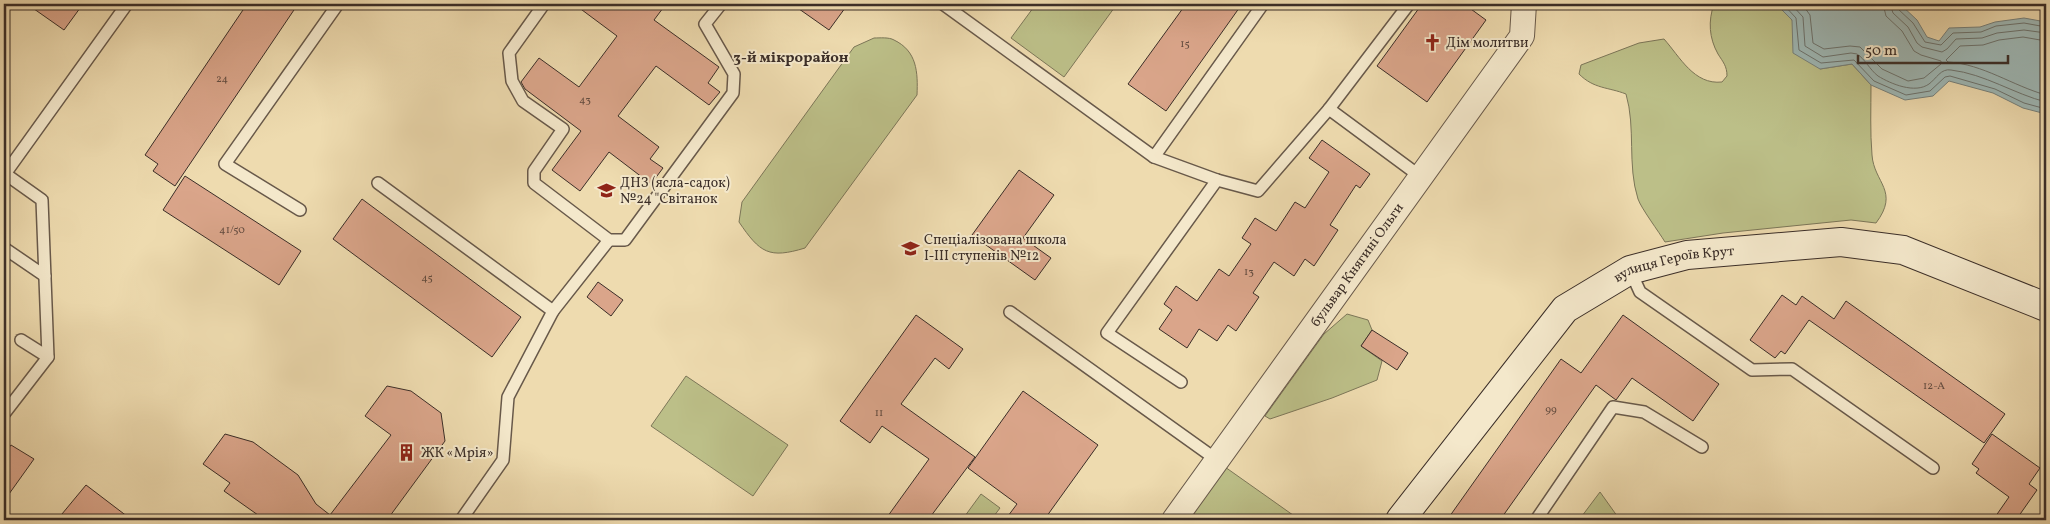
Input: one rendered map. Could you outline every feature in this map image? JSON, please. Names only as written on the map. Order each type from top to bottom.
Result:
[{"type":"street","name":"бульвар Княгині Ольги","points":[[1174,520],[1522,36],[1524,4]]},
{"type":"street","name":"вулиця Героїв Крут","points":[[1400,520],[1565,309],[1630,270],[1687,255],[1841,242],[1903,250],[2046,307]]},
{"type":"lane","points":[[4,414],[48,357],[42,200],[5,173],[127,4]]},
{"type":"lane","points":[[300,210],[225,164],[338,4]]},
{"type":"lane","points":[[544,4],[509,53],[512,81],[523,101],[563,130],[534,171],[534,183],[609,240],[626,240],[733,93],[734,74],[705,24],[721,4]]},
{"type":"lane","points":[[943,4],[1154,157],[1217,180],[1258,191],[1329,109],[1409,4]]},
{"type":"lane","points":[[1154,157],[1263,4]]},
{"type":"lane","points":[[1329,109],[1421,177]]},
{"type":"lane","points":[[1181,382],[1107,333],[1217,180]]},
{"type":"lane","points":[[378,183],[553,310]]},
{"type":"lane","points":[[460,520],[503,460],[508,397],[553,310],[609,240]]},
{"type":"lane","points":[[4,248],[45,276]]},
{"type":"lane","points":[[1630,270],[1640,292],[1752,370],[1792,369],[1933,468]]},
{"type":"lane","points":[[1010,312],[1217,460]]},
{"type":"lane","points":[[22,340],[48,357]]},
{"type":"lane","points":[[1536,520],[1613,407],[1644,412],[1702,448]]},
{"type":"green space","points":[[1036,4],[1117,4],[1064,77],[1011,38]]},
{"type":"green space","points":[[1714,4],[1777,4],[1792,20],[1820,69],[1852,64],[1871,85],[1872,155],[1886,195],[1883,212],[1876,223],[1851,220],[1723,233],[1665,242],[1638,199],[1633,173],[1631,120],[1626,94],[1596,85],[1579,74],[1581,65],[1639,43],[1664,39],[1688,68],[1696,74],[1712,82],[1722,82],[1727,76],[1726,69],[1715,48],[1710,29]]},
{"type":"green space","points":[[874,38],[892,39],[902,45],[912,56],[916,70],[917,95],[805,248],[782,253],[766,251],[753,241],[739,222],[742,202],[854,47]]},
{"type":"green space","points":[[1347,314],[1368,320],[1372,330],[1361,346],[1382,361],[1377,380],[1332,398],[1270,419],[1265,416],[1324,334]]},
{"type":"green space","points":[[686,376],[788,445],[753,496],[651,426]]},
{"type":"green space","points":[[1225,467],[1300,520],[1187,520]]},
{"type":"green space","points":[[1600,492],[1620,520],[1579,520]]},
{"type":"green space","points":[[981,494],[1000,508],[991,520],[962,520]]},
{"type":"water","points":[[1776,4],[1900,4],[1917,20],[1927,37],[1939,41],[1949,28],[1980,27],[1995,22],[2024,18],[2046,22],[2046,114],[2023,108],[1993,93],[1949,81],[1933,96],[1905,100],[1871,85],[1852,64],[1820,69],[1793,53],[1792,20]]},
{"type":"building","points":[[27,4],[83,4],[64,30]]},
{"type":"building","points":[[247,4],[298,4],[175,186],[153,171],[158,164],[145,155]]},
{"type":"building","points":[[574,4],[666,4],[654,20],[719,67],[708,83],[720,92],[709,105],[656,66],[618,116],[659,147],[650,159],[663,168],[651,184],[609,152],[580,191],[552,170],[581,131],[525,89],[521,82],[539,58],[579,87],[617,36]]},
{"type":"building","points":[[792,4],[848,4],[829,30]]},
{"type":"building","points":[[1186,4],[1242,4],[1166,111],[1128,84]]},
{"type":"building","name":"Дім молитви","points":[[1422,4],[1464,4],[1486,20],[1427,102],[1377,66]]},
{"type":"building","points":[[1322,140],[1370,174],[1360,188],[1356,185],[1330,225],[1338,230],[1314,266],[1305,259],[1294,276],[1274,262],[1253,293],[1259,297],[1236,331],[1228,325],[1217,341],[1199,329],[1187,348],[1159,329],[1172,310],[1164,304],[1176,286],[1197,301],[1219,269],[1229,276],[1251,244],[1242,238],[1255,218],[1276,231],[1295,202],[1305,208],[1329,172],[1309,158]]},
{"type":"building","points":[[1019,170],[1054,195],[1023,238],[1051,258],[1035,280],[972,235]]},
{"type":"building","points":[[185,176],[301,251],[279,285],[163,210]]},
{"type":"building","points":[[362,199],[521,317],[492,357],[333,239]]},
{"type":"building","points":[[598,282],[623,300],[611,316],[587,297]]},
{"type":"building","points":[[1782,295],[1796,305],[1802,296],[1834,319],[1846,301],[2005,414],[1984,443],[1809,320],[1785,354],[1781,351],[1775,358],[1750,340]]},
{"type":"building","points":[[916,315],[963,349],[949,369],[935,358],[901,404],[975,457],[928,520],[885,520],[929,459],[882,426],[870,443],[840,421]]},
{"type":"building","points":[[1623,315],[1719,384],[1693,421],[1632,378],[1616,400],[1596,385],[1500,520],[1447,520],[1561,359],[1581,373]]},
{"type":"building","points":[[1372,330],[1408,353],[1397,370],[1361,346]]},
{"type":"building","name":"ЖК «Мрія»","points":[[387,386],[411,391],[441,413],[445,441],[387,520],[265,520],[224,491],[230,483],[203,464],[225,434],[253,442],[298,475],[316,504],[330,515],[391,435],[365,416]]},
{"type":"building","points":[[1023,391],[1098,445],[1044,520],[1005,520],[1017,504],[968,468]]},
{"type":"building","points":[[1992,434],[2040,468],[2029,484],[2037,490],[2016,520],[1993,520],[2009,497],[1976,473],[1979,469],[1972,464]]},
{"type":"building","points":[[11,445],[34,459],[4,501],[4,454]]},
{"type":"building","points":[[86,485],[132,520],[57,520]]},
{"type":"place","name":"Дім молитви","points":[[1432,43]]},
{"type":"place","name":"ДНЗ (ясла-садок) №24 \"Світанок","points":[[606,191]]},
{"type":"place","name":"Спеціалізована школа І-ІІІ ступенів №12","points":[[910,248]]},
{"type":"place","name":"ЖК «Мрія»","points":[[407,453]]},
{"type":"district","name":"3-й мікрорайон","points":[[791,58]]}]
